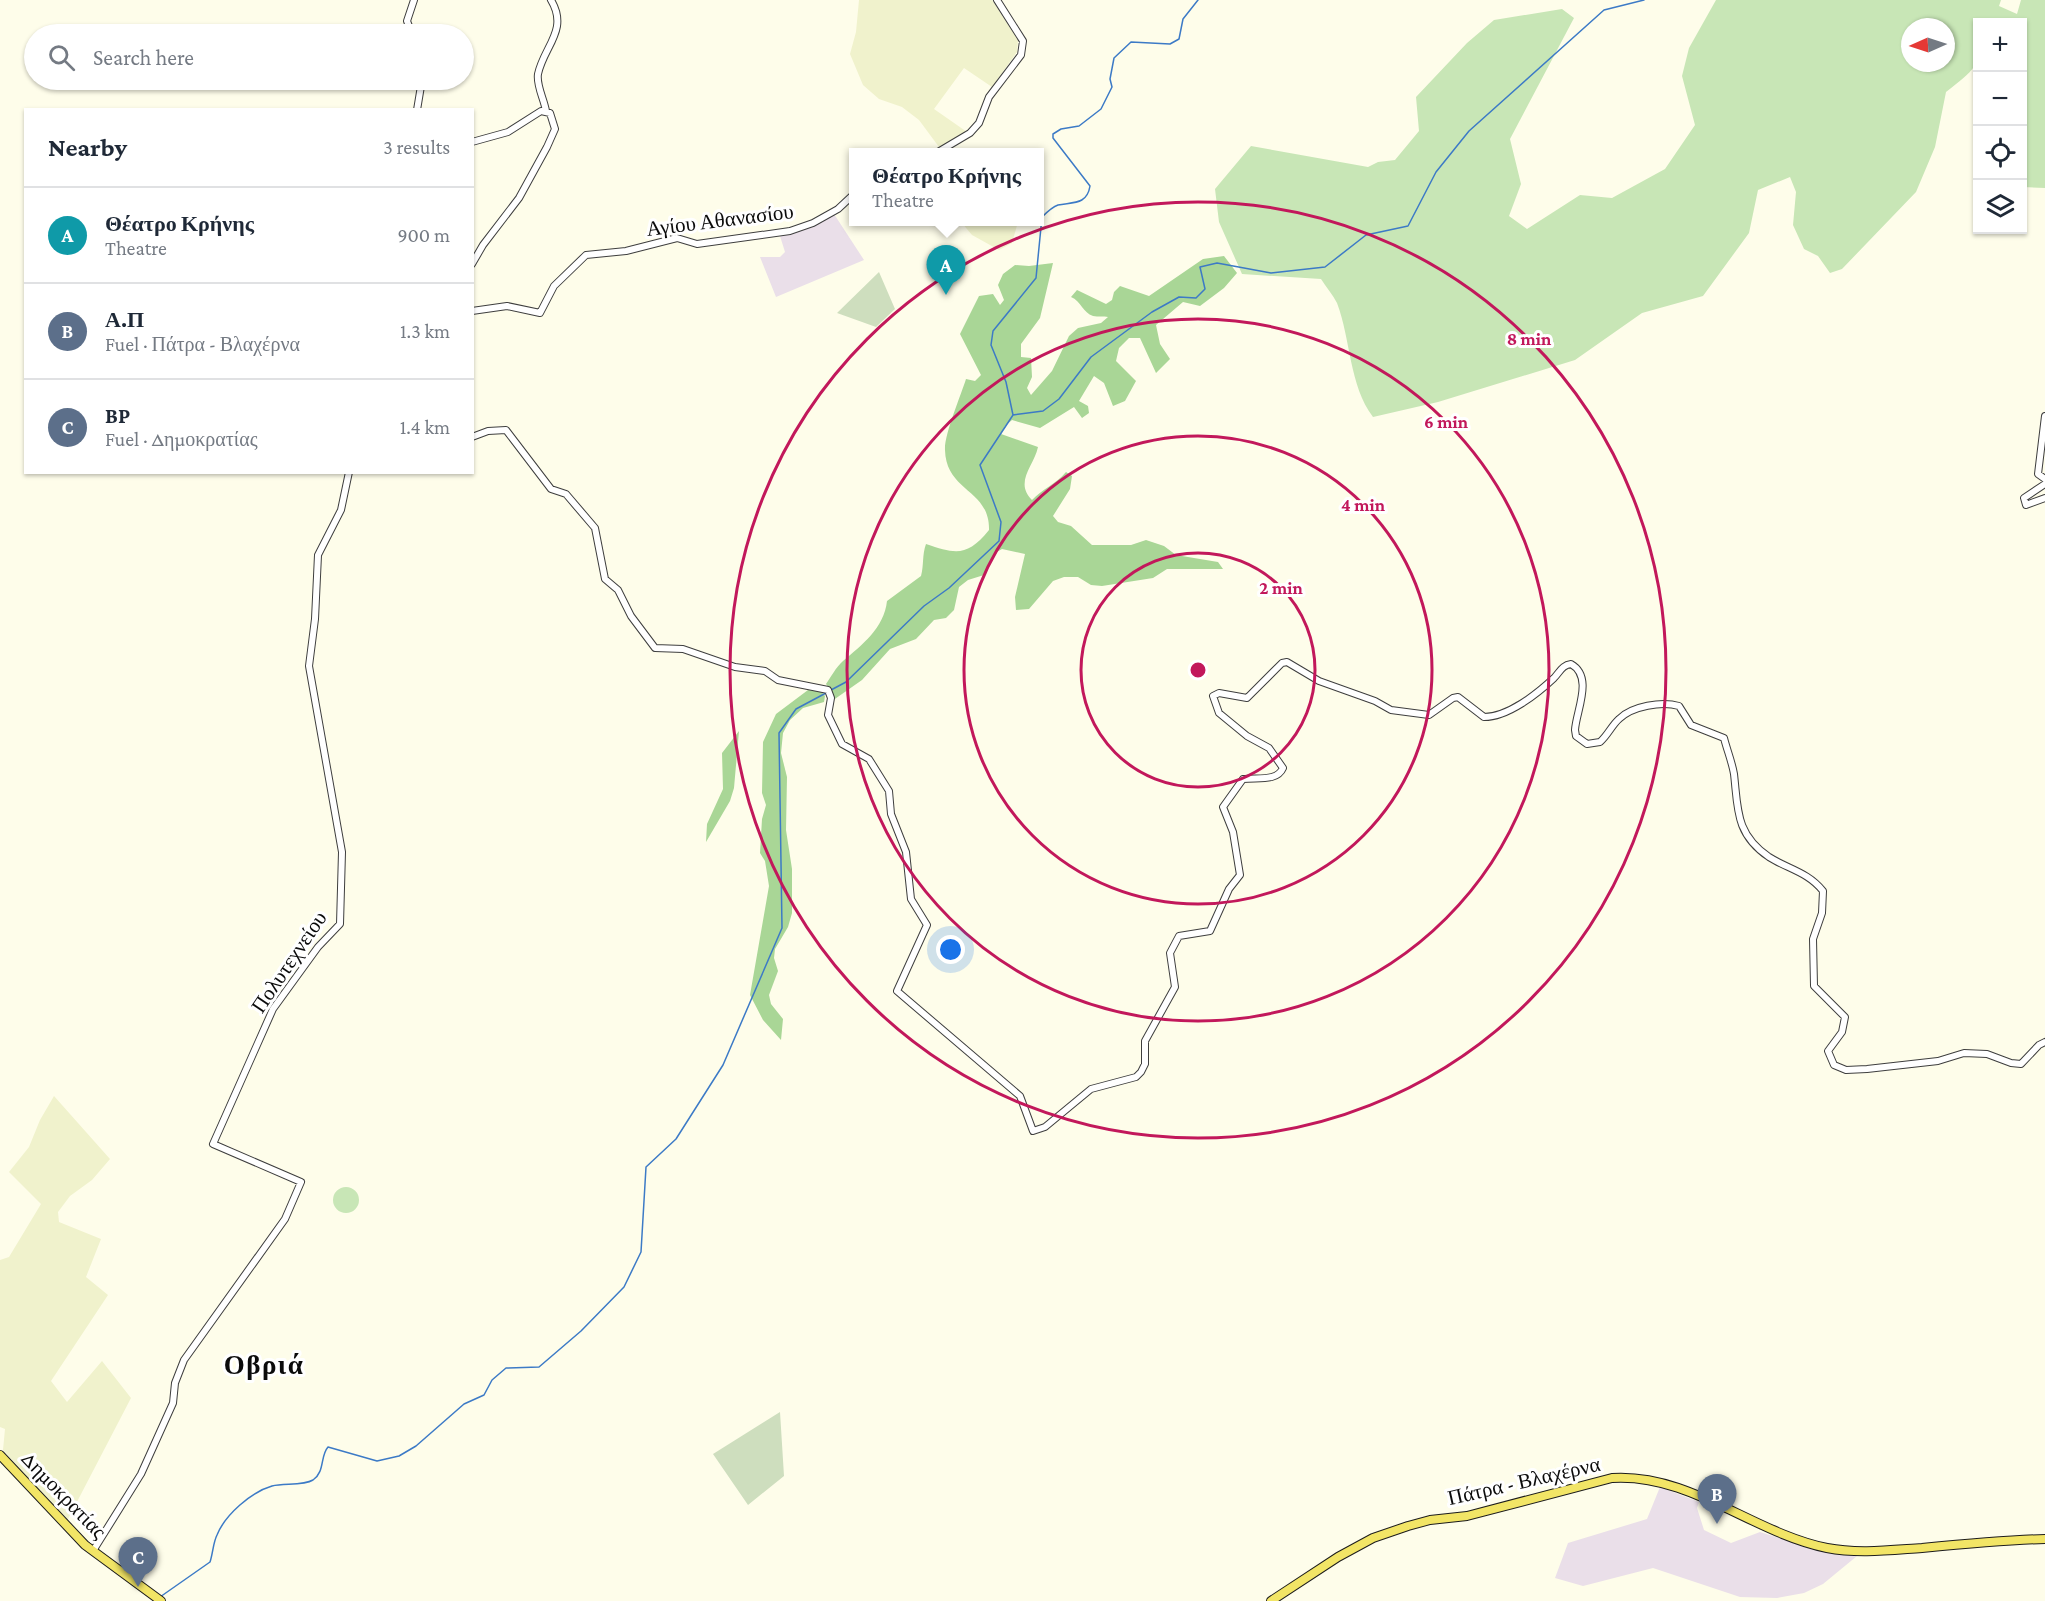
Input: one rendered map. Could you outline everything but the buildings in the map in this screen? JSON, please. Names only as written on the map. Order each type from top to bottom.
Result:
[{"type":"main road","name":"Δημοκρατίας","points":[[0,1455],[93,1551],[159,1599]]},
{"type":"main road","name":"Πάτρα - Βλαχέρνα","points":[[1271,1601],[1338,1557],[1373,1538],[1430,1520],[1467,1516],[1612,1478],[1639,1479],[1670,1486],[1787,1537],[1842,1550],[1887,1551],[2045,1539]]},
{"type":"street","points":[[408,24],[407,21],[414,0]]},
{"type":"street","points":[[474,261],[519,198],[555,129],[552,116],[546,111],[538,77],[559,27],[557,10],[551,0]]},
{"type":"street","points":[[946,148],[970,133],[979,123],[989,97],[1021,55],[1023,48],[1019,34],[997,0]]},
{"type":"street","points":[[417,108],[420,90]]},
{"type":"street","points":[[474,142],[498,137],[515,129],[535,113],[546,111]]},
{"type":"street","name":"Αγίου Αθανασίου","points":[[474,311],[507,306],[540,313],[555,285],[586,255],[626,251],[678,238],[698,244],[790,231],[813,223],[838,209],[849,199]]},
{"type":"street","points":[[2045,416],[2038,474],[2045,479]]},
{"type":"street","points":[[474,436],[488,431],[507,430],[551,489],[564,492],[570,498],[597,533],[605,579],[618,590],[631,616],[655,648],[681,649],[735,667],[765,671],[778,680],[829,693],[828,715],[842,744],[869,759],[889,791],[891,814],[906,852],[911,899],[927,925],[897,991],[1020,1096],[1033,1131],[1045,1127],[1091,1089],[1136,1077],[1144,1068],[1145,1041],[1175,987],[1170,953],[1172,945],[1179,936],[1210,931],[1228,889],[1240,875],[1233,831],[1223,807],[1225,801],[1243,779],[1274,777],[1280,774],[1283,768],[1269,747],[1247,736],[1219,713],[1213,696],[1219,693],[1247,698],[1282,663],[1287,662],[1319,681],[1375,701],[1391,711],[1429,715],[1458,697],[1484,717],[1512,709],[1554,678],[1563,666],[1571,664],[1578,671],[1583,691],[1575,730],[1576,736],[1587,744],[1600,742],[1616,721],[1630,711],[1649,706],[1679,706],[1691,725],[1724,738],[1734,773],[1736,812],[1745,831],[1770,858],[1810,877],[1824,891],[1822,913],[1813,939],[1814,986],[1845,1017],[1842,1032],[1828,1051],[1834,1065],[1846,1070],[1867,1069],[1938,1061],[1964,1053],[1987,1054],[2011,1064],[2021,1064],[2039,1045],[2045,1042]]},
{"type":"street","name":"Πολυτεχνείου","points":[[93,1551],[141,1474],[173,1403],[175,1383],[184,1360],[285,1219],[301,1182],[213,1144],[273,1010],[318,947],[339,924],[342,852],[309,666],[315,619],[317,562],[341,510],[349,474]]},
{"type":"street","points":[[2045,484],[2024,498],[2026,505],[2045,498]]},
{"type":"shaded area","points":[[834,214],[864,260],[776,297],[760,257],[780,257],[785,252],[780,236],[803,230]]},
{"type":"shaded area","points":[[1660,1487],[1699,1502],[1697,1508],[1704,1530],[1731,1543],[1760,1532],[1821,1551],[1857,1556],[1823,1584],[1804,1593],[1777,1598],[1740,1597],[1653,1568],[1583,1586],[1555,1578],[1568,1543],[1647,1519]]},
{"type":"green space","points":[[859,0],[992,0],[1018,40],[1017,52],[992,87],[964,68],[934,109],[967,132],[939,147],[919,120],[902,107],[879,99],[863,85],[850,54],[856,32]]},
{"type":"green space","points":[[1716,0],[2001,0],[1999,6],[2017,14],[2021,0],[2045,0],[2045,188],[2027,187],[2027,18],[1973,18],[1973,68],[1946,92],[1935,147],[1916,192],[1842,269],[1830,273],[1818,256],[1804,249],[1793,225],[1796,192],[1790,177],[1758,190],[1749,233],[1703,296],[1642,313],[1575,360],[1438,402],[1373,417],[1359,391],[1337,303],[1321,279],[1242,274],[1219,222],[1215,189],[1251,146],[1368,167],[1378,162],[1395,160],[1419,131],[1416,97],[1467,43],[1494,20],[1562,9],[1574,18],[1510,139],[1521,184],[1509,216],[1527,229],[1580,195],[1612,198],[1665,169],[1695,125],[1682,76],[1689,48]]},
{"type":"green space","points":[[964,226],[1017,226],[1012,243],[999,250],[972,235]]},
{"type":"green space","points":[[1224,256],[1237,273],[1224,288],[1200,306],[1183,302],[1156,325],[1160,344],[1170,359],[1156,373],[1140,338],[1129,338],[1119,348],[1116,361],[1136,381],[1125,401],[1113,406],[1104,383],[1094,376],[1079,401],[1088,406],[1089,413],[1082,418],[1074,407],[1040,428],[1012,420],[1001,434],[1038,447],[1025,480],[1027,493],[1032,500],[1066,472],[1072,476],[1070,489],[1053,516],[1058,522],[1071,526],[1092,545],[1131,545],[1146,540],[1164,546],[1176,555],[1218,562],[1223,569],[1167,569],[1153,578],[1102,586],[1091,585],[1078,577],[1064,577],[1053,581],[1029,609],[1016,610],[1015,597],[1025,554],[1002,549],[995,553],[984,575],[968,580],[959,587],[954,610],[946,618],[934,620],[916,639],[890,649],[862,680],[832,701],[826,684],[840,663],[877,628],[882,620],[887,601],[921,576],[926,544],[945,550],[960,551],[974,545],[989,530],[983,506],[952,474],[947,464],[945,450],[950,425],[966,379],[975,381],[981,375],[960,334],[979,296],[993,294],[1000,305],[1004,300],[998,285],[1003,274],[1015,265],[1053,263],[1040,318],[1021,344],[1021,357],[1031,358],[1032,377],[1027,388],[1031,395],[1052,371],[1069,336],[1078,328],[1101,323],[1108,317],[1093,316],[1087,312],[1071,297],[1077,290],[1106,304],[1112,300],[1114,292],[1120,286],[1149,296],[1203,259]]},
{"type":"green space","points":[[879,272],[895,309],[876,327],[837,313]]},
{"type":"green space","points":[[808,690],[821,691],[825,696],[824,702],[803,708],[790,720],[783,733],[781,753],[787,777],[786,830],[792,869],[792,913],[788,927],[775,949],[774,958],[778,971],[769,995],[771,1004],[783,1019],[781,1040],[763,1020],[750,995],[769,886],[765,861],[760,853],[762,819],[766,805],[762,793],[763,742],[776,714]]},
{"type":"green space","points":[[739,731],[734,788],[730,801],[706,842],[707,824],[723,789],[722,753]]},
{"type":"green space","points":[[54,1096],[110,1159],[92,1180],[70,1196],[58,1212],[59,1222],[101,1239],[86,1277],[108,1295],[51,1381],[67,1402],[102,1361],[131,1398],[67,1521],[3,1450],[5,1429],[0,1427],[0,1260],[9,1257],[41,1204],[9,1172],[29,1147],[40,1120]]},
{"type":"green space","points":[[346,1187],[355,1191],[359,1200],[355,1209],[346,1213],[337,1209],[333,1200],[337,1191]]},
{"type":"green space","points":[[780,1412],[784,1476],[748,1505],[713,1454]]},
{"type":"waterway","points":[[1044,215],[1058,205],[1083,200],[1090,186],[1053,138],[1053,134],[1061,129],[1079,126],[1101,109],[1112,87],[1110,79],[1114,58],[1131,42],[1170,44],[1179,39],[1183,19],[1198,0]]},
{"type":"waterway","points":[[1013,415],[1043,411],[1059,399],[1091,357],[1152,312],[1179,297],[1196,298],[1205,289],[1200,267],[1217,263],[1271,273],[1325,267],[1366,235],[1408,226],[1436,172],[1469,131],[1604,10],[1644,0]]},
{"type":"waterway","points":[[831,690],[846,682],[924,606],[949,588],[999,541],[1001,522],[980,465],[1013,415],[1006,382],[991,345],[993,331],[1036,278],[1041,226]]},
{"type":"waterway","points":[[160,1597],[210,1562],[221,1527],[232,1512],[247,1499],[272,1486],[313,1480],[319,1473],[328,1447],[377,1461],[399,1456],[416,1446],[464,1404],[484,1395],[492,1380],[506,1368],[539,1367],[581,1331],[624,1287],[641,1252],[646,1167],[676,1139],[723,1065],[782,928],[779,733],[796,709],[826,693]]},
{"type":"place","name":"Θέατρο Κρήνης","points":[[946,295]]},
{"type":"place","name":"Α.Π","points":[[1717,1524]]},
{"type":"place","name":"BP","points":[[138,1587]]},
{"type":"district","name":"Οβριά","points":[[264,1365]]}]
